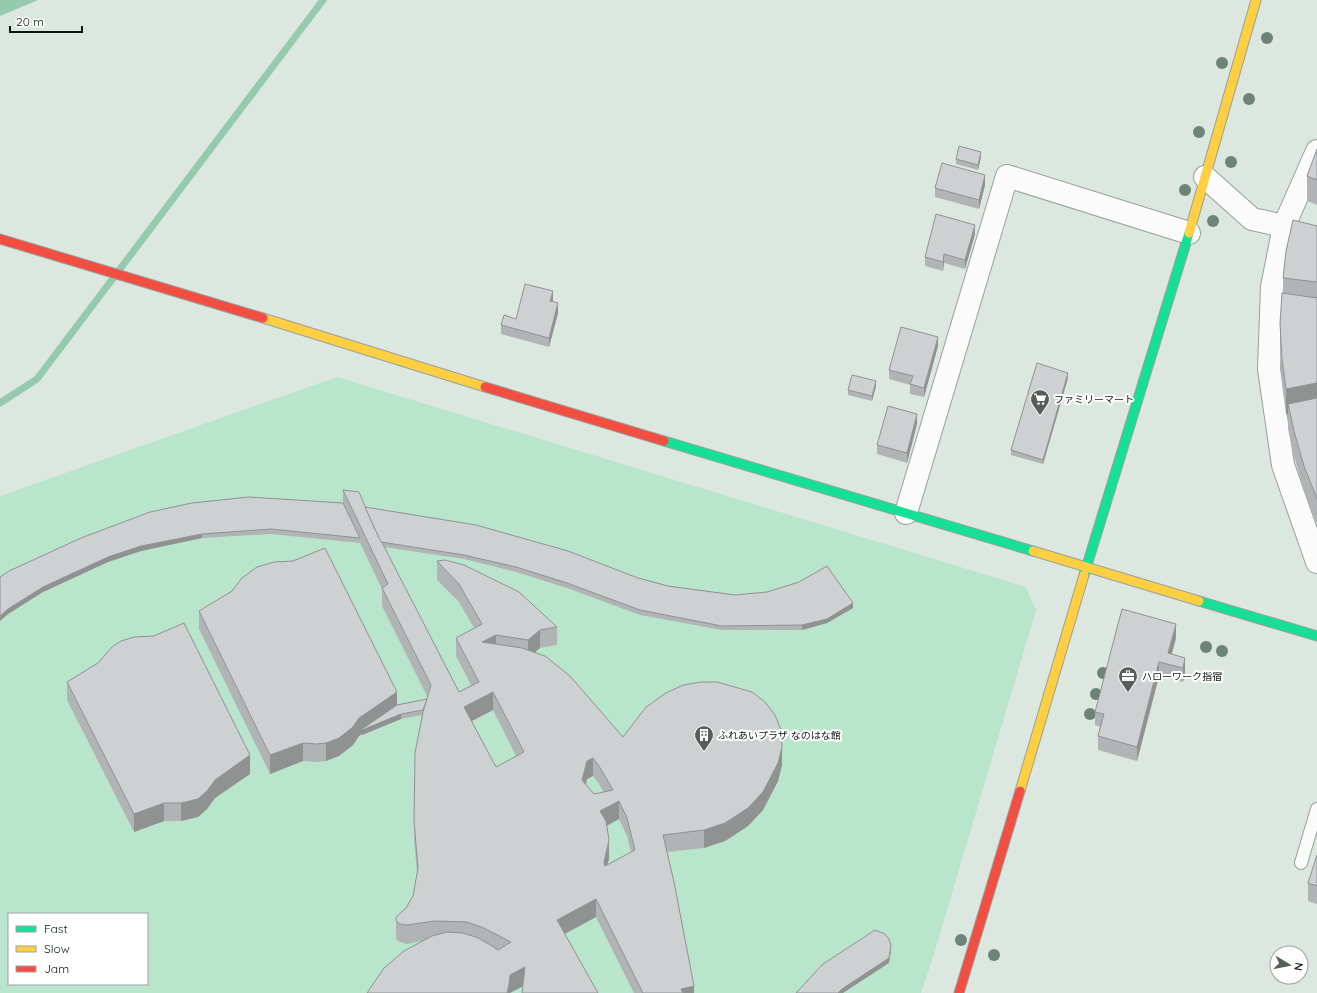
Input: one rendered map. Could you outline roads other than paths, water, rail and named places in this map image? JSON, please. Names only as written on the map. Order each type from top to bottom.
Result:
[{"type":"street","points":[[959,993],[1189,233],[1256,0]]},
{"type":"street","points":[[1317,151],[1284,226],[1272,287],[1269,369],[1283,465],[1317,562]]},
{"type":"street","points":[[906,513],[1007,176],[1189,233]]},
{"type":"street","points":[[1205,177],[1252,219],[1284,226]]},
{"type":"street","points":[[0,239],[176,291],[459,379],[1317,636]]},
{"type":"lane","points":[[1301,863],[1317,809]]},
{"type":"waterway","points":[[0,403],[37,379],[323,0]]},
{"type":"place","name":"ファミリーマート","points":[[1040,416]]},
{"type":"place","name":"ハローワーク指宿","points":[[1128,693]]},
{"type":"place","name":"ふれあいプラザ なのはな館","points":[[704,752]]}]
